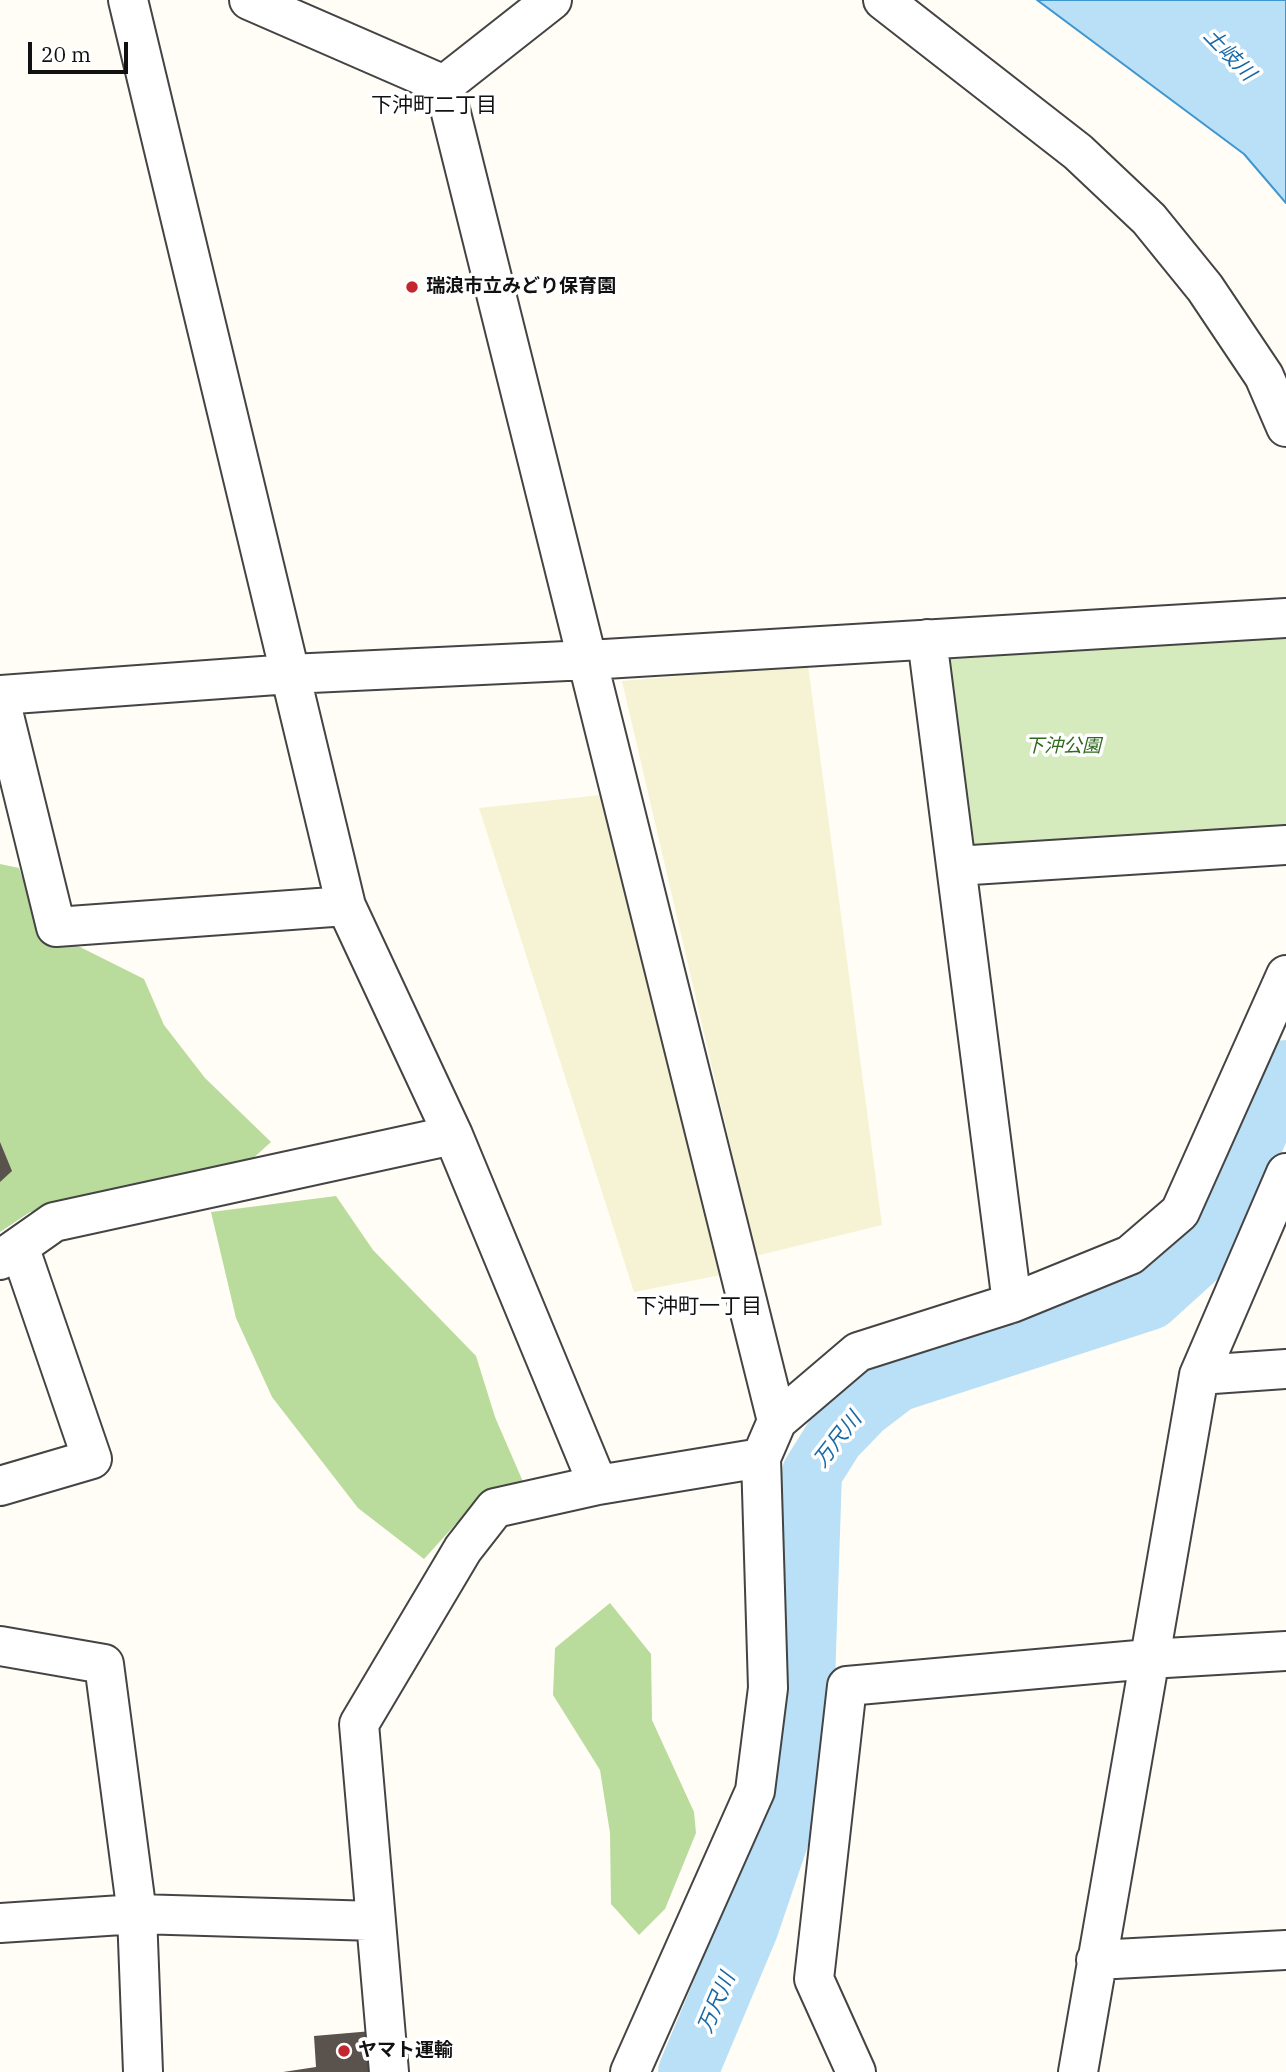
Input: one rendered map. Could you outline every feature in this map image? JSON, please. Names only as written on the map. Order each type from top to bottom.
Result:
[{"type":"street","points":[[128,0],[346,906],[453,1135],[598,1485]]},
{"type":"street","points":[[248,0],[444,85]]},
{"type":"street","points":[[444,85],[552,0]]},
{"type":"street","points":[[883,0],[1078,152],[1149,219],[1205,288],[1264,376],[1286,427]]},
{"type":"street","points":[[444,85],[777,1421]]},
{"type":"street","points":[[346,906],[56,927],[0,697],[290,674],[588,660],[1286,618]]},
{"type":"street","points":[[927,639],[1012,1303]]},
{"type":"street","points":[[956,866],[1286,845]]},
{"type":"street","points":[[630,2072],[755,1791],[768,1688],[761,1458],[777,1421],[859,1352],[1012,1303],[1130,1255],[1181,1212],[1286,975]]},
{"type":"street","points":[[0,1486],[92,1459],[10,1254],[54,1222],[453,1135]]},
{"type":"street","points":[[1078,2072],[1199,1375],[1286,1173]]},
{"type":"street","points":[[1199,1375],[1286,1369]]},
{"type":"street","points":[[388,2072],[359,1724],[463,1549],[495,1508],[598,1485],[761,1458]]},
{"type":"street","points":[[0,1646],[104,1664],[136,1914],[143,2072]]},
{"type":"street","points":[[856,2072],[814,1979],[847,1686],[1149,1659],[1286,1651]]},
{"type":"street","points":[[0,1923],[136,1914],[376,1921]]},
{"type":"street","points":[[1096,1960],[1286,1950]]},
{"type":"shaded area","points":[[808,665],[882,1225],[756,1256],[622,681]]},
{"type":"shaded area","points":[[601,795],[721,1275],[634,1292],[479,808]]},
{"type":"green space","name":"下沖公園","points":[[1286,633],[1286,831],[969,854],[939,656]]},
{"type":"green space","points":[[0,864],[19,868],[44,940],[80,947],[144,979],[164,1025],[205,1078],[271,1142],[240,1170],[81,1207],[30,1212],[0,1232]]},
{"type":"green space","points":[[336,1196],[373,1250],[476,1356],[495,1417],[524,1484],[482,1495],[424,1559],[358,1508],[272,1397],[236,1318],[211,1212]]},
{"type":"green space","points":[[610,1603],[651,1654],[652,1720],[694,1812],[696,1833],[665,1909],[639,1935],[611,1904],[610,1833],[600,1770],[553,1695],[555,1648]]},
{"type":"water","name":"土岐川","points":[[1037,0],[1286,0],[1286,203],[1244,154]]},
{"type":"building","points":[[0,1142],[12,1171],[0,1182]]},
{"type":"building","name":"ヤマト運輸","points":[[372,2031],[375,2072],[283,2072],[316,2067],[314,2036]]},
{"type":"waterway","name":"万尺川","points":[[688,2072],[748,1929],[802,1770],[812,1473],[834,1438],[863,1408],[897,1382],[1150,1300],[1204,1251],[1286,1070]]},
{"type":"place","name":"瑞浪市立みどり保育園","points":[[412,287]]},
{"type":"place","name":"ヤマト運輸","points":[[344,2051]]},
{"type":"district","name":"下沖町二丁目","points":[[434,106]]},
{"type":"district","name":"下沖町一丁目","points":[[699,1307]]}]
